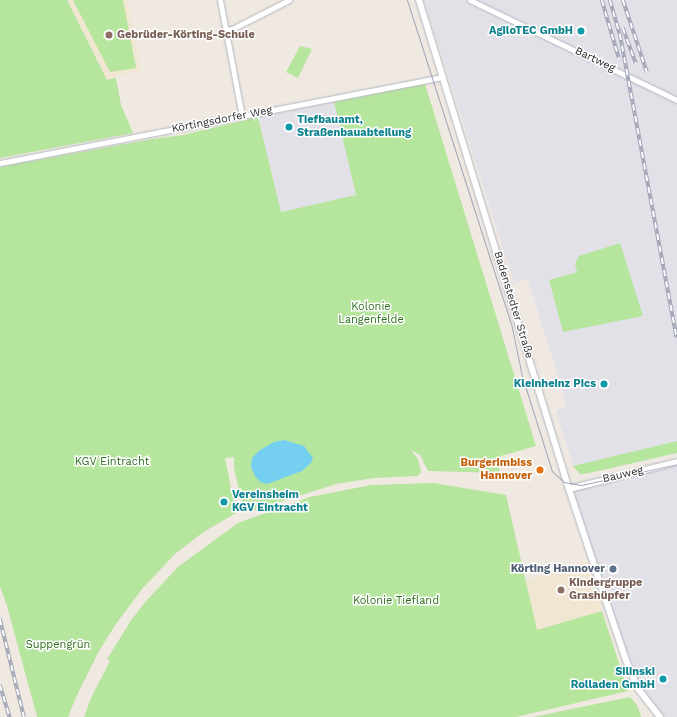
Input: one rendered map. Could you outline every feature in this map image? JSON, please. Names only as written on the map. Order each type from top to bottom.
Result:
[{"type":"street","points":[[220,0],[242,116]]},
{"type":"street","points":[[225,30],[232,29],[289,0]]},
{"type":"street","name":"Badenstedter Straße","points":[[419,0],[569,489],[626,660],[639,690],[660,717]]},
{"type":"street","name":"Bartweg","points":[[470,0],[677,100]]},
{"type":"street","name":"Körtingsdorfer Weg","points":[[0,163],[443,77]]},
{"type":"street","name":"Bauweg","points":[[569,489],[677,462]]},
{"type":"shaded area","name":"Gebrüder-Körting-Schule","points":[[67,0],[127,0],[141,71],[116,75],[116,78],[107,80]]},
{"type":"shaded area","points":[[424,0],[677,0],[677,453],[589,473],[580,474],[574,468],[556,411],[567,406],[528,279],[514,283]]},
{"type":"shaded area","points":[[334,102],[356,195],[281,212],[258,117]]},
{"type":"shaded area","points":[[677,462],[677,717],[660,717],[639,690],[569,489]]},
{"type":"shaded area","name":"Kindergruppe Grashüpfer","points":[[585,561],[602,611],[537,630],[526,581]]},
{"type":"green space","points":[[0,0],[67,0],[107,80],[116,78],[121,105],[133,133],[0,158]]},
{"type":"green space","name":"Gebrüder-Körting-Schule","points":[[73,0],[123,0],[136,68],[110,72]]},
{"type":"green space","points":[[300,46],[312,49],[298,78],[286,72]]},
{"type":"green space","points":[[425,84],[536,446],[497,457],[500,473],[428,471],[420,455],[411,450],[418,459],[421,471],[417,476],[374,478],[336,484],[252,511],[245,508],[242,504],[234,468],[234,457],[225,458],[236,513],[202,533],[175,554],[142,589],[116,624],[99,651],[68,717],[37,717],[7,606],[0,586],[0,167],[152,139],[183,135],[258,117],[281,212],[356,195],[334,102]]},
{"type":"green space","points":[[620,243],[643,316],[563,332],[549,280],[577,272],[575,264],[579,256]]},
{"type":"green space","points":[[677,441],[677,453],[589,473],[580,474],[573,466]]},
{"type":"green space","name":"Kolonie Tiefland","points":[[433,483],[506,495],[537,630],[602,611],[628,691],[516,717],[84,717],[91,698],[110,661],[107,659],[132,619],[146,601],[179,566],[238,523],[310,497],[371,485]]},
{"type":"green space","points":[[630,697],[637,705],[641,717],[533,717]]},
{"type":"water","points":[[284,440],[304,446],[313,458],[311,463],[302,471],[267,484],[260,482],[255,476],[251,467],[252,458],[260,450],[274,442]]},
{"type":"tram line","points":[[407,0],[511,323],[522,376],[552,471],[564,482],[581,485],[677,464]]},
{"type":"railway","points":[[602,0],[619,58]]},
{"type":"railway","points":[[610,0],[620,34],[677,338]]},
{"type":"railway","points":[[623,0],[647,72]]},
{"type":"railway","points":[[623,28],[636,64]]},
{"type":"railway","points":[[0,619],[24,717]]},
{"type":"railway","points":[[0,685],[10,717]]},
{"type":"place","name":"AgiloTEC GmbH","points":[[581,31]]},
{"type":"place","name":"Gebrüder-Körting-Schule","points":[[109,35]]},
{"type":"place","name":"Tiefbauamt, Straßenbauabteilung","points":[[289,127]]},
{"type":"place","name":"Kleinheinz Pics","points":[[604,384]]},
{"type":"place","name":"Burgerimbiss Hannover","points":[[540,470]]},
{"type":"place","name":"Vereinsheim KGV Eintracht","points":[[224,502]]},
{"type":"place","name":"Körting Hannover","points":[[613,569]]},
{"type":"place","name":"Kindergruppe Grashüpfer","points":[[561,590]]},
{"type":"place","name":"Silinski Rolladen GmbH","points":[[663,679]]},
{"type":"park label","name":"Kolonie Langenfelde","points":[[371,314]]},
{"type":"park label","name":"KGV Eintracht","points":[[112,462]]},
{"type":"park label","name":"Suppengrün","points":[[58,645]]}]
